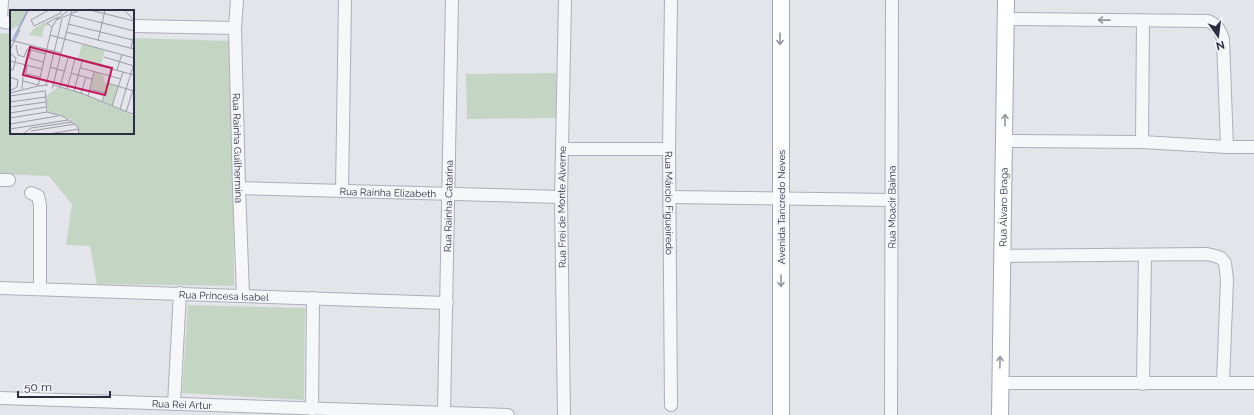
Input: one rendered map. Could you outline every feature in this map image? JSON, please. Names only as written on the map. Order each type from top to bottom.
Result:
[{"type":"main road","name":"Avenida Tancredo Neves","points":[[781,0],[781,415]]},
{"type":"main road","name":"Rua Álvaro Braga","points":[[1000,415],[1006,0]]},
{"type":"street","points":[[2,0],[1,16],[7,22]]},
{"type":"street","name":"Rua Rainha Guilhermina","points":[[237,0],[235,28],[238,188],[243,295]]},
{"type":"street","points":[[342,191],[345,0]]},
{"type":"street","name":"Rua Rainha Catarina","points":[[444,412],[452,0]]},
{"type":"street","name":"Rua Frei de Monte Alverne","points":[[564,415],[561,197],[565,0]]},
{"type":"street","name":"Rua Márcio Figueiredo","points":[[671,0],[669,149],[672,405]]},
{"type":"street","name":"Rua Moacir Baima","points":[[891,415],[892,0]]},
{"type":"street","points":[[1005,19],[1208,21],[1214,24],[1220,31],[1223,39],[1227,147]]},
{"type":"street","points":[[1142,142],[1143,21]]},
{"type":"street","points":[[134,26],[235,28]]},
{"type":"street","points":[[1005,141],[1142,142],[1227,147],[1254,147]]},
{"type":"street","points":[[562,149],[669,149]]},
{"type":"street","name":"Rua Rainha Elizabeth","points":[[238,188],[561,197]]},
{"type":"street","points":[[31,193],[38,196],[40,205],[40,288]]},
{"type":"street","points":[[670,197],[892,200]]},
{"type":"street","points":[[1002,256],[1207,254],[1221,258],[1225,263],[1226,280],[1223,382]]},
{"type":"street","points":[[1143,384],[1145,255]]},
{"type":"street","name":"Rua Princesa Isabel","points":[[0,288],[40,288],[447,303]]},
{"type":"street","points":[[174,404],[180,293]]},
{"type":"street","points":[[312,409],[313,298]]},
{"type":"street","points":[[1000,383],[1254,383]]},
{"type":"street","name":"Rua Rei Artur","points":[[0,398],[508,415]]},
{"type":"green space","points":[[0,33],[10,34],[10,134],[134,134],[134,38],[232,41],[234,286],[97,284],[90,246],[66,245],[72,204],[49,176],[0,174]]},
{"type":"green space","points":[[556,73],[557,118],[467,119],[466,74]]},
{"type":"green space","points":[[188,305],[305,308],[304,400],[182,393]]}]
